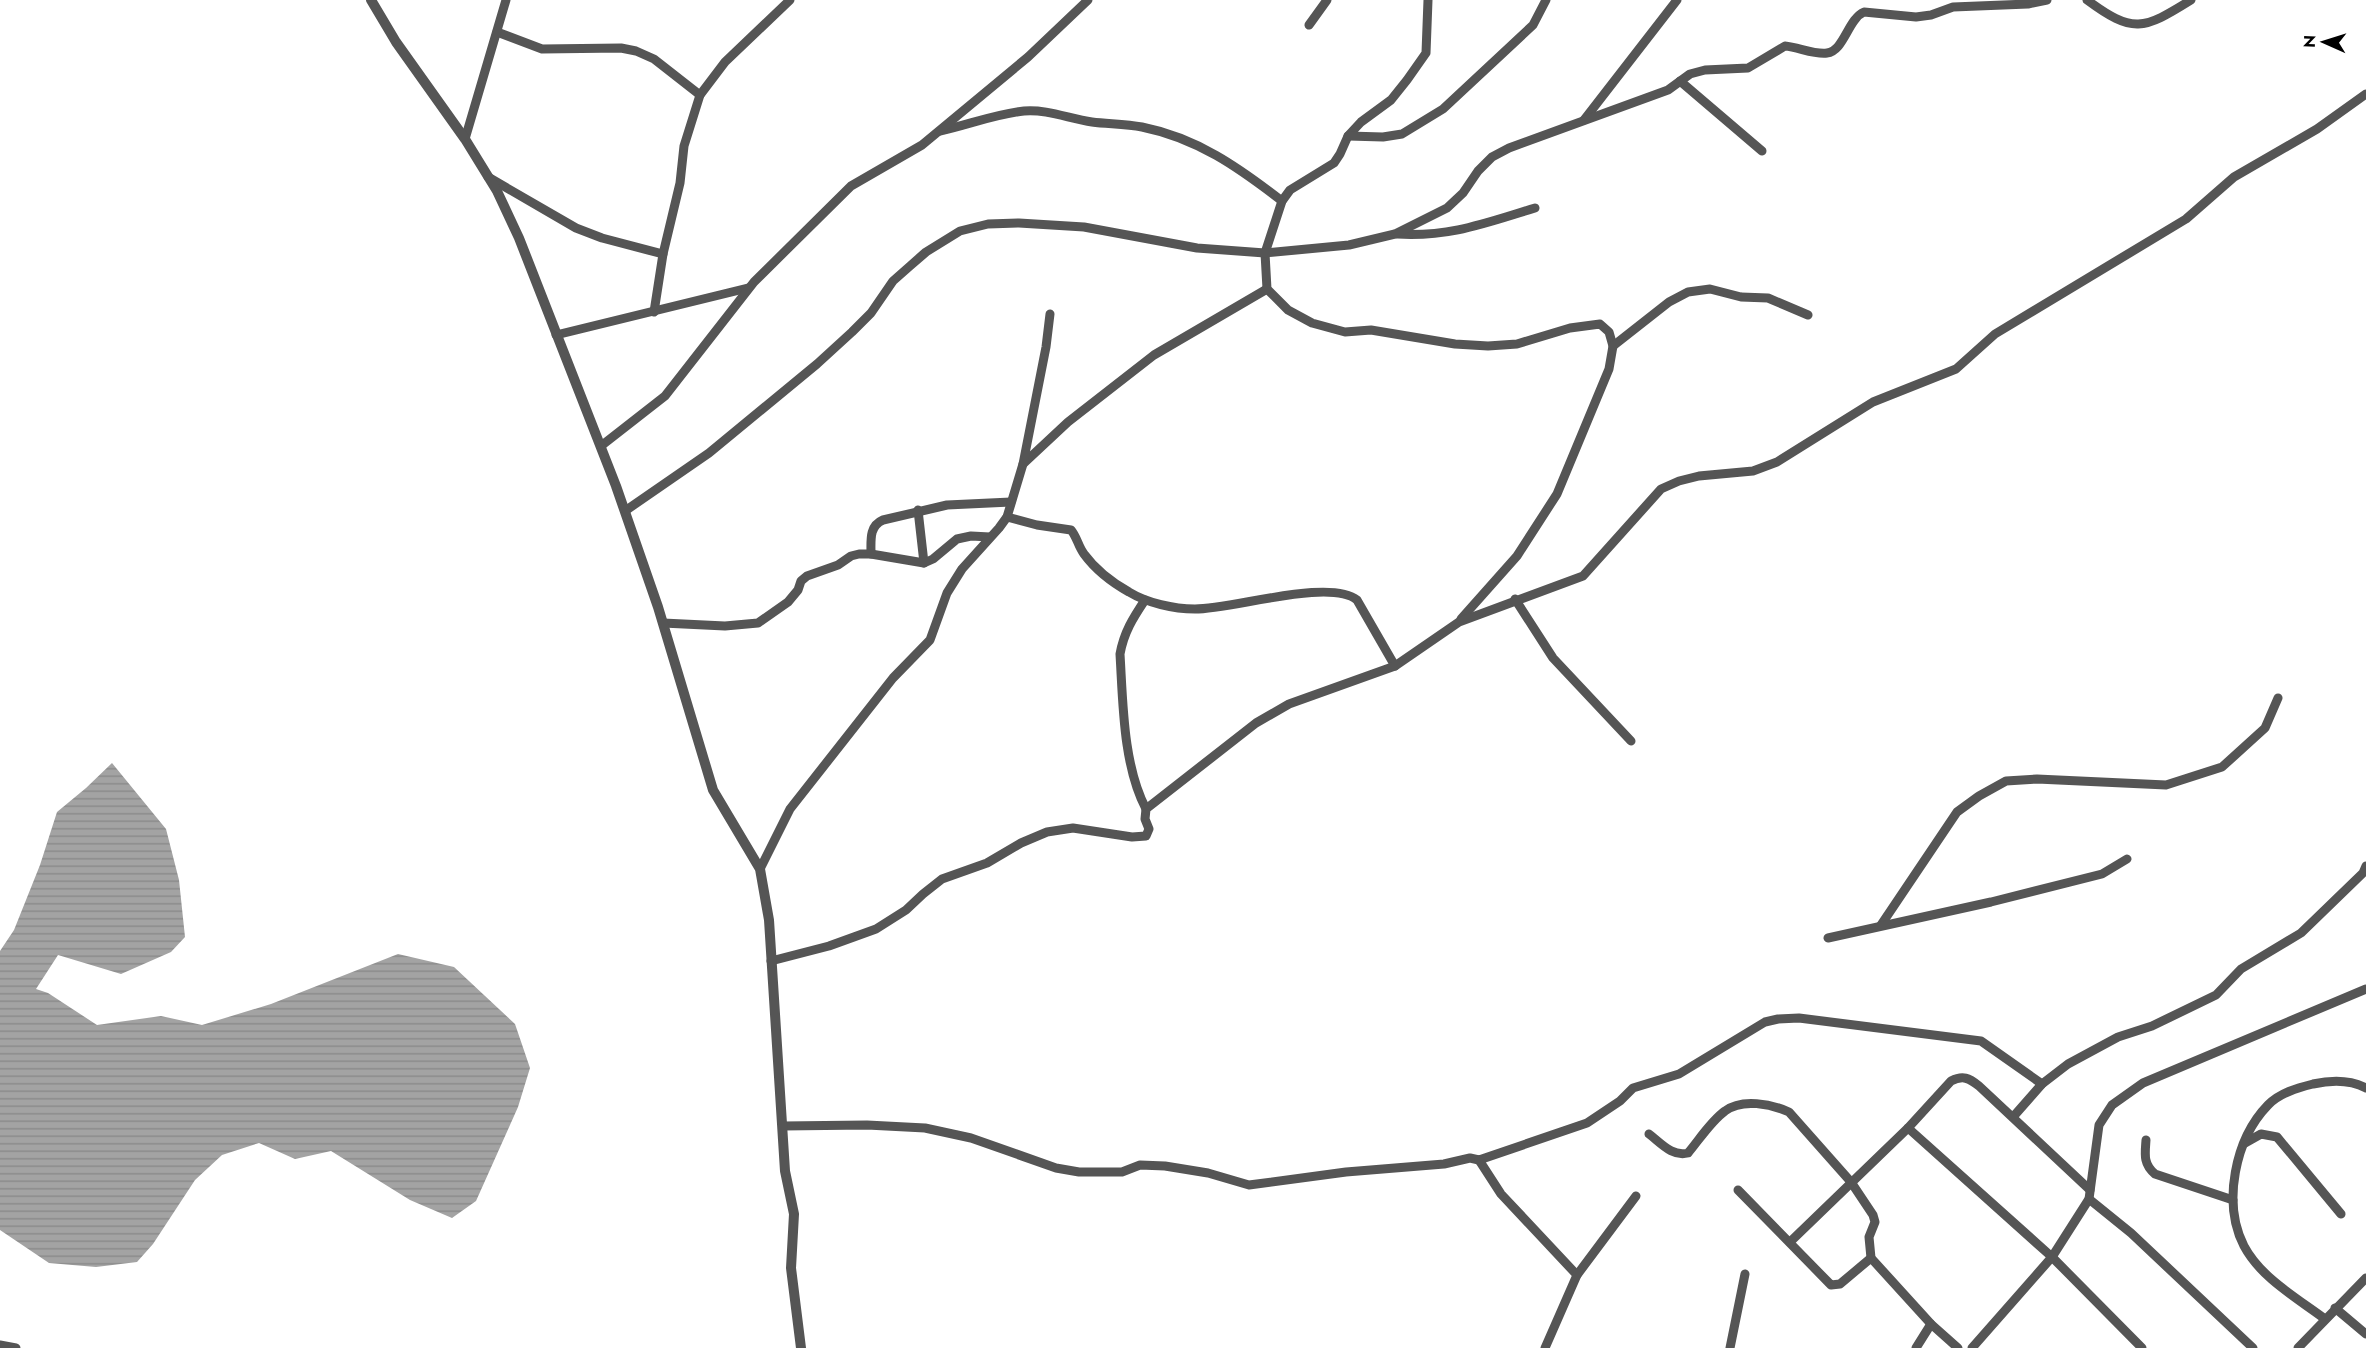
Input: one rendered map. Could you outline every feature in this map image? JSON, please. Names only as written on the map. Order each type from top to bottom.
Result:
[{"type":"street","points":[[371,0],[396,42],[465,139],[488,177],[519,238],[625,511],[663,623],[713,790],[760,869],[767,909],[785,1171],[794,1214],[791,1268],[801,1348]]},
{"type":"street","points":[[465,139],[506,0]]},
{"type":"street","points":[[654,312],[663,254],[680,183],[684,146],[700,95],[725,62],[790,0]]},
{"type":"street","points":[[601,446],[665,396],[748,288],[851,186],[922,145],[1028,57],[1088,0]]},
{"type":"street","points":[[1309,25],[1327,0]]},
{"type":"street","points":[[1146,809],[1256,723],[1289,704],[1395,666],[1459,621],[1517,556],[1557,494],[1609,369],[1613,346],[1608,332],[1600,324],[1570,328],[1517,344],[1488,346],[1455,344],[1371,330],[1345,332],[1312,323],[1288,310],[1267,289],[1265,253],[1282,201],[1290,190],[1334,163],[1348,136],[1361,122],[1391,100],[1426,53],[1428,0]]},
{"type":"street","points":[[1348,136],[1383,137],[1402,134],[1443,108],[1533,25],[1546,0]]},
{"type":"street","points":[[1583,122],[1677,0]]},
{"type":"street","points":[[625,511],[709,453],[817,364],[871,313],[893,281],[943,240],[960,231],[988,224],[1019,223],[1084,227],[1197,248],[1265,253],[1348,245],[1395,234],[1447,207],[1463,193],[1478,171],[1492,157],[1509,148],[1668,90],[1690,75],[1705,70],[1748,68],[1785,46],[1827,53],[1835,50],[1858,15],[1864,12],[1916,17],[1931,15],[1953,7],[2028,4],[2047,0]]},
{"type":"street","points":[[2087,0],[2113,19],[2130,25],[2149,23],[2191,0]]},
{"type":"street","points":[[497,32],[542,49],[621,48],[636,51],[654,59],[700,95]]},
{"type":"street","points":[[1680,81],[1762,151]]},
{"type":"street","points":[[1459,621],[1582,576],[1661,489],[1699,476],[1753,471],[1777,462],[1874,402],[1956,369],[1995,334],[2186,219],[2234,177],[2318,129],[2366,94]]},
{"type":"street","points":[[938,132],[998,115],[1027,111],[1089,122],[1142,127],[1174,136],[1218,155],[1238,167],[1282,201]]},
{"type":"street","points":[[488,177],[576,228],[602,238],[663,254]]},
{"type":"street","points":[[1395,234],[1424,235],[1460,231],[1535,208]]},
{"type":"street","points":[[556,335],[748,288]]},
{"type":"street","points":[[1023,464],[1068,422],[1154,355],[1267,289]]},
{"type":"street","points":[[1613,346],[1669,302],[1688,292],[1710,289],[1740,297],[1768,298],[1808,315]]},
{"type":"street","points":[[760,869],[790,809],[893,678],[930,640],[941,608],[954,581],[1007,517],[1023,464],[1046,347],[1050,314]]},
{"type":"street","points":[[871,554],[873,529],[876,523],[918,510],[972,503],[1011,502]]},
{"type":"street","points":[[918,510],[924,562]]},
{"type":"street","points":[[1007,517],[1036,525],[1071,530],[1082,552],[1093,564],[1108,578],[1145,600],[1194,609],[1248,603],[1305,592],[1339,592],[1352,596],[1357,600],[1395,666]]},
{"type":"street","points":[[663,623],[725,626],[758,623],[788,602],[798,590],[801,580],[859,554],[924,562],[933,559],[957,539],[971,536],[990,537]]},
{"type":"street","points":[[1515,599],[1553,658],[1631,741]]},
{"type":"street","points":[[771,961],[837,944],[876,929],[906,910],[942,879],[987,863],[1039,835],[1073,828],[1122,836],[1146,836],[1149,829],[1145,819],[1146,809],[1136,789],[1130,763],[1120,654],[1123,637],[1145,600]]},
{"type":"street","points":[[1881,925],[1957,812],[1979,796],[2007,781],[2037,779],[2166,785],[2222,766],[2265,728],[2278,698]]},
{"type":"street","points":[[1828,938],[1992,902],[2102,874],[2127,859]]},
{"type":"street","points":[[2013,1117],[2042,1084],[2068,1064],[2118,1036],[2152,1026],[2216,995],[2241,969],[2301,933],[2363,873],[2366,866]]},
{"type":"street","points":[[1972,1348],[2052,1257],[2090,1195],[2099,1125],[2112,1105],[2143,1083],[2366,989]]},
{"type":"street","points":[[783,1126],[867,1125],[925,1128],[971,1138],[1056,1168],[1079,1172],[1122,1172],[1140,1165],[1165,1166],[1208,1173],[1249,1185],[1346,1172],[1444,1164],[1470,1158],[1479,1161],[1587,1123],[1620,1101],[1633,1088],[1679,1074],[1765,1023],[1778,1018],[1799,1018],[1981,1041],[2042,1084]]},
{"type":"street","points":[[1790,1242],[1908,1128],[1951,1081],[1960,1077],[1968,1078],[2013,1117],[2090,1195],[2253,1348]]},
{"type":"street","points":[[2325,1318],[2268,1276],[2244,1245],[2233,1200],[2235,1171],[2254,1122],[2269,1104],[2284,1093],[2323,1082],[2345,1081],[2366,1088]]},
{"type":"street","points":[[1649,1134],[1675,1154],[1681,1155],[1688,1153],[1725,1111],[1737,1105],[1778,1107],[1789,1112],[1851,1182],[1873,1215],[1875,1222],[1869,1238],[1871,1258],[1931,1324],[1958,1348]]},
{"type":"street","points":[[1908,1128],[2052,1257],[2142,1348]]},
{"type":"street","points":[[2245,1143],[2262,1134],[2277,1137],[2341,1215]]},
{"type":"street","points":[[2145,1140],[2145,1161],[2148,1168],[2155,1174],[2233,1200]]},
{"type":"street","points":[[1479,1161],[1501,1194],[1577,1275]]},
{"type":"street","points":[[1738,1190],[1831,1285],[1835,1286],[1871,1258]]},
{"type":"street","points":[[1545,1348],[1577,1275],[1636,1196]]},
{"type":"street","points":[[1730,1348],[1745,1274]]},
{"type":"street","points":[[2298,1348],[2366,1278]]},
{"type":"street","points":[[2335,1308],[2366,1334]]},
{"type":"street","points":[[1916,1348],[1931,1324]]},
{"type":"street","points":[[0,1345],[16,1348]]},
{"type":"shaded area","points":[[112,763],[166,829],[179,880],[185,937],[171,952],[121,974],[58,955],[36,989],[48,993],[97,1025],[161,1016],[202,1025],[271,1004],[398,954],[454,967],[515,1024],[530,1068],[518,1107],[476,1201],[452,1218],[410,1200],[331,1151],[295,1159],[259,1143],[222,1155],[195,1180],[153,1244],[137,1262],[96,1267],[49,1263],[0,1230],[0,951],[14,930],[40,865],[57,812]]}]
